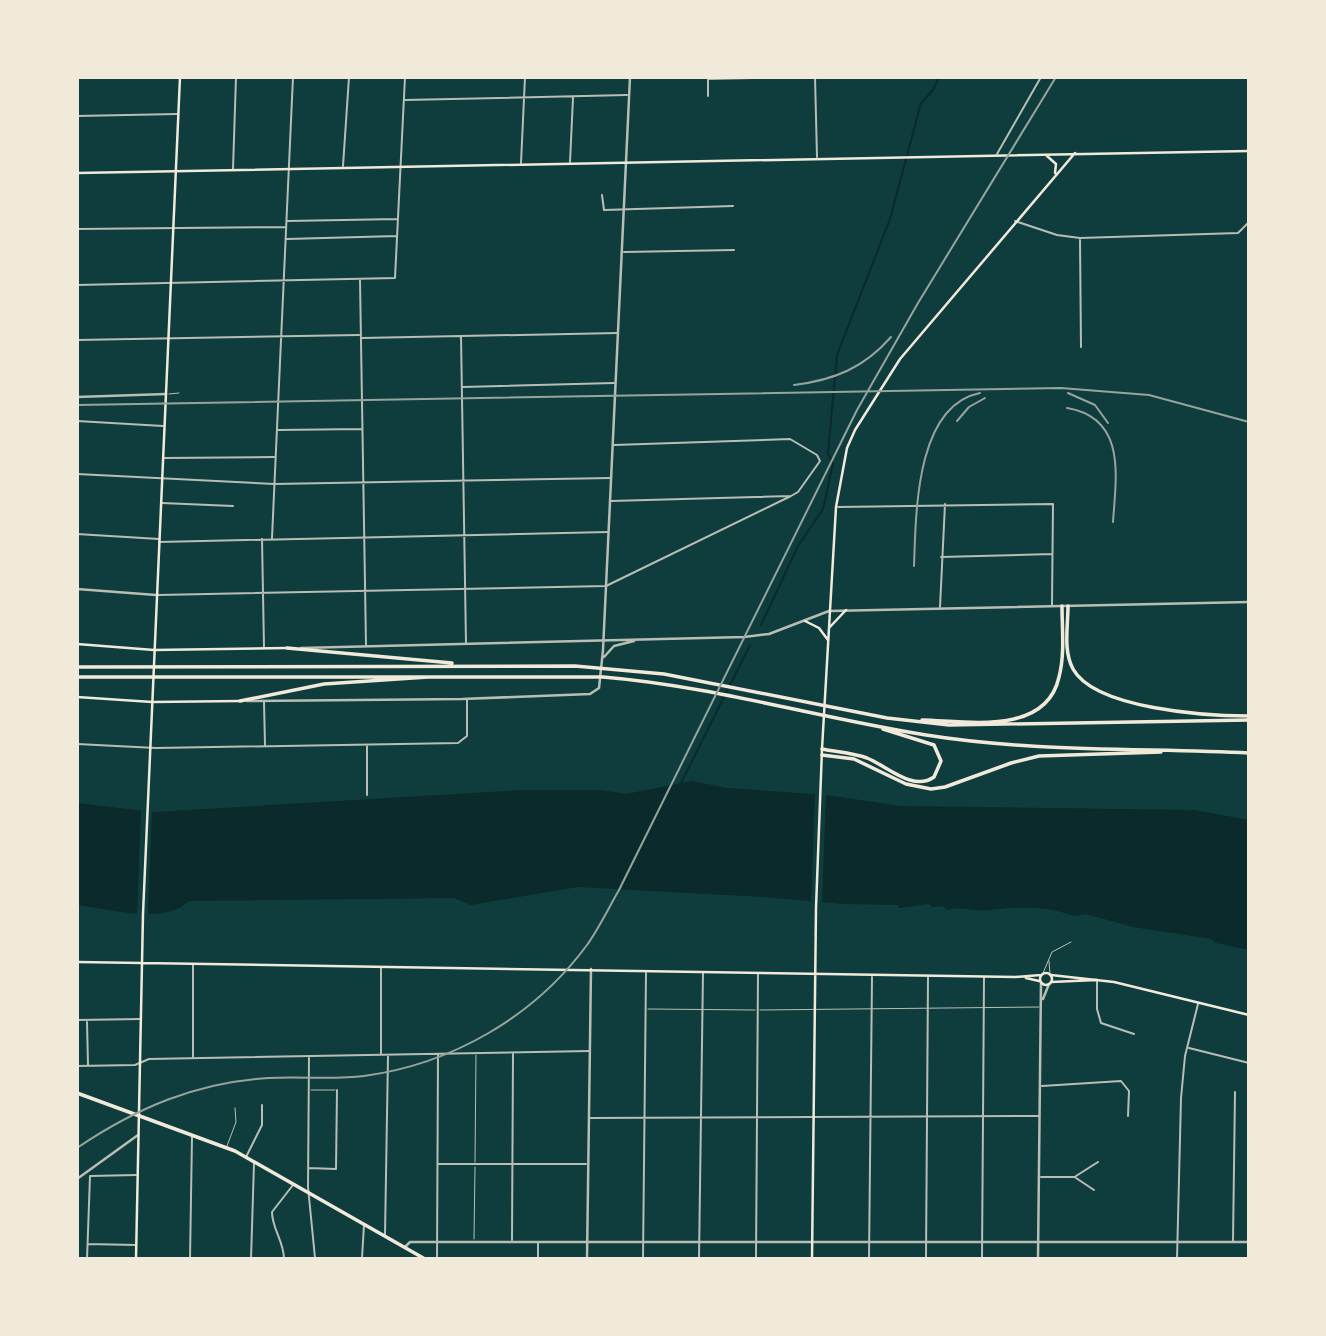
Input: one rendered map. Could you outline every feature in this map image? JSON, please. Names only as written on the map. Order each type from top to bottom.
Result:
[{"type":"main road","points":[[136,1259],[149,748],[180,77]]},
{"type":"main road","points":[[77,173],[1248,151]]},
{"type":"main road","points":[[812,1259],[816,908],[822,749],[836,507],[847,448],[859,423],[905,353],[1075,153]]},
{"type":"main road","points":[[1045,154],[1056,164],[1053,178]]},
{"type":"main road","points":[[901,720],[1009,720],[1026,716],[1041,707],[1059,680],[1062,606]]},
{"type":"main road","points":[[1068,606],[1069,661],[1086,685],[1101,692],[1175,712],[1249,718]]},
{"type":"main road","points":[[829,628],[846,610]]},
{"type":"main road","points":[[805,621],[819,628],[828,640]]},
{"type":"main road","points":[[77,644],[154,650],[287,648],[475,665]]},
{"type":"main road","points":[[77,667],[590,667],[704,682],[901,720],[994,726],[1249,718]]},
{"type":"main road","points":[[77,697],[152,702],[240,701],[324,684],[439,676]]},
{"type":"main road","points":[[77,677],[589,676],[700,690],[935,736],[1010,744],[1249,753]]},
{"type":"main road","points":[[822,749],[868,758],[912,781],[929,780],[937,773],[941,758],[931,743],[864,724]]},
{"type":"main road","points":[[822,755],[854,759],[906,784],[931,789],[1039,756],[1182,750]]},
{"type":"main road","points":[[77,962],[984,977],[1042,974],[1064,979],[1097,980],[1249,1015]]},
{"type":"main road","points":[[1041,982],[1042,974]]},
{"type":"main road","points":[[1050,983],[1051,975]]},
{"type":"main road","points":[[1022,977],[1050,983],[1064,979]]},
{"type":"main road","points":[[77,1093],[226,1147],[425,1259]]},
{"type":"street","points":[[233,170],[236,77]]},
{"type":"street","points":[[272,538],[293,77]]},
{"type":"street","points":[[343,167],[349,77]]},
{"type":"street","points":[[77,285],[396,278],[405,77]]},
{"type":"street","points":[[521,164],[525,77]]},
{"type":"street","points":[[240,701],[467,698],[590,694],[597,691],[601,683],[603,660],[630,77]]},
{"type":"street","points":[[708,96],[708,78],[791,77]]},
{"type":"street","points":[[815,77],[817,158]]},
{"type":"street","points":[[996,155],[1041,77]]},
{"type":"street","points":[[404,100],[629,95]]},
{"type":"street","points":[[570,163],[573,96]]},
{"type":"street","points":[[1015,221],[1056,235],[1080,238],[1238,233],[1248,223],[1249,106]]},
{"type":"street","points":[[77,116],[179,114]]},
{"type":"street","points":[[602,195],[604,210],[733,206]]},
{"type":"street","points":[[286,221],[399,219]]},
{"type":"street","points":[[77,229],[286,227]]},
{"type":"street","points":[[286,239],[398,236]]},
{"type":"street","points":[[1080,238],[1081,347]]},
{"type":"street","points":[[623,252],[734,250]]},
{"type":"street","points":[[360,280],[366,646]]},
{"type":"street","points":[[77,340],[619,333]]},
{"type":"street","points":[[461,336],[466,644]]},
{"type":"street","points":[[461,387],[616,383]]},
{"type":"street","points":[[77,397],[166,394]]},
{"type":"street","points":[[77,421],[164,426]]},
{"type":"street","points":[[276,430],[362,429]]},
{"type":"street","points":[[77,589],[156,595],[606,586],[798,492],[820,461],[817,455],[797,442],[786,439],[613,445]]},
{"type":"street","points":[[163,458],[275,457]]},
{"type":"street","points":[[77,474],[274,484],[612,478]]},
{"type":"street","points":[[610,501],[791,496]]},
{"type":"street","points":[[161,503],[233,506]]},
{"type":"street","points":[[836,507],[1049,503],[1055,508],[1052,606]]},
{"type":"street","points":[[940,608],[945,504]]},
{"type":"street","points":[[77,534],[159,540],[609,532]]},
{"type":"street","points":[[262,538],[264,648]]},
{"type":"street","points":[[942,557],[1053,554]]},
{"type":"street","points":[[287,648],[759,637],[829,611],[1249,602]]},
{"type":"street","points":[[603,660],[614,646],[644,639]]},
{"type":"street","points":[[77,744],[149,748],[458,743],[467,739],[467,698]]},
{"type":"street","points":[[264,701],[265,747]]},
{"type":"street","points":[[367,745],[367,795]]},
{"type":"street","points":[[192,1058],[193,963]]},
{"type":"street","points":[[381,966],[381,1055]]},
{"type":"street","points":[[587,1259],[591,969]]},
{"type":"street","points":[[643,1259],[646,970]]},
{"type":"street","points":[[699,1259],[703,971]]},
{"type":"street","points":[[756,1259],[758,973]]},
{"type":"street","points":[[869,1259],[872,974]]},
{"type":"street","points":[[926,1259],[928,976]]},
{"type":"street","points":[[982,1259],[984,977]]},
{"type":"street","points":[[1097,980],[1097,1009],[1101,1023],[1134,1034]]},
{"type":"street","points":[[1038,1259],[1041,982]]},
{"type":"street","points":[[1042,1002],[1050,983]]},
{"type":"street","points":[[1177,1259],[1181,1098],[1188,1048],[1199,1003]]},
{"type":"street","points":[[77,1020],[142,1019]]},
{"type":"street","points":[[87,1020],[88,1066]]},
{"type":"street","points":[[1188,1048],[1249,1063]]},
{"type":"street","points":[[77,1066],[192,1058],[590,1051]]},
{"type":"street","points":[[512,1242],[513,1052]]},
{"type":"street","points":[[437,1259],[438,1053]]},
{"type":"street","points":[[385,1236],[388,1055]]},
{"type":"street","points":[[309,1056],[308,1168],[316,1258]]},
{"type":"street","points":[[1041,1086],[1121,1081],[1129,1091],[1128,1116]]},
{"type":"street","points":[[308,1168],[336,1169],[337,1090]]},
{"type":"street","points":[[1233,1241],[1235,1092]]},
{"type":"street","points":[[245,1157],[262,1125],[262,1105]]},
{"type":"street","points":[[589,1118],[1040,1116]]},
{"type":"street","points":[[77,1180],[138,1135]]},
{"type":"street","points":[[190,1259],[192,1135]]},
{"type":"street","points":[[251,1259],[255,1162]]},
{"type":"street","points":[[1040,1177],[1075,1177],[1098,1162]]},
{"type":"street","points":[[437,1164],[588,1164]]},
{"type":"street","points":[[87,1259],[90,1176],[137,1175]]},
{"type":"street","points":[[1075,1177],[1094,1190]]},
{"type":"street","points":[[284,1259],[284,1242],[274,1225],[272,1212],[294,1185]]},
{"type":"street","points":[[292,1259],[362,1259],[364,1224]]},
{"type":"street","points":[[405,1248],[410,1242],[1249,1242]]},
{"type":"street","points":[[538,1242],[538,1259]]},
{"type":"street","points":[[87,1244],[136,1245]]},
{"type":"lane","points":[[166,394],[179,393]]},
{"type":"lane","points":[[1042,974],[1056,948],[1071,942]]},
{"type":"lane","points":[[1048,959],[1051,975]]},
{"type":"lane","points":[[646,1009],[1042,1008]]},
{"type":"lane","points":[[474,1242],[475,1052]]},
{"type":"lane","points":[[309,1090],[337,1090]]},
{"type":"lane","points":[[226,1147],[236,1122],[235,1108]]},
{"type":"water","points":[[692,781],[727,788],[827,795],[900,806],[1194,810],[1249,820],[1249,950],[1216,943],[1211,939],[1133,927],[1086,914],[1074,916],[1043,908],[947,910],[943,906],[933,907],[929,904],[899,908],[898,905],[842,904],[578,887],[471,905],[454,898],[189,901],[166,912],[136,914],[77,905],[77,803],[154,812],[523,790],[600,790],[626,794]]},
{"type":"pier","points":[[673,783],[620,891],[618,890],[670,784]]},
{"type":"pier","points":[[815,793],[826,794],[822,906],[811,905]]},
{"type":"pier","points":[[141,809],[152,810],[148,914],[137,914]]},
{"type":"waterway","points":[[761,625],[798,546],[823,509],[833,464],[828,453],[837,355],[890,219],[921,103],[933,90],[939,77]]},
{"type":"waterway","points":[[680,785],[750,645]]},
{"type":"railway","points":[[77,1148],[145,1109],[192,1091],[269,1078],[364,1076],[429,1061],[489,1033],[516,1015],[566,971],[591,939],[619,890],[857,410],[918,303],[1056,77]]},
{"type":"railway","points":[[794,385],[822,380],[847,371],[870,357],[891,337]]},
{"type":"railway","points":[[77,405],[1061,388],[1149,395],[1249,422]]},
{"type":"railway","points":[[914,566],[919,492],[923,465],[931,440],[943,418],[959,402],[980,393]]},
{"type":"railway","points":[[1068,393],[1095,405],[1108,423]]},
{"type":"railway","points":[[957,421],[969,407],[985,398]]},
{"type":"railway","points":[[1067,408],[1086,414],[1100,424],[1109,437],[1116,469],[1113,522]]}]
